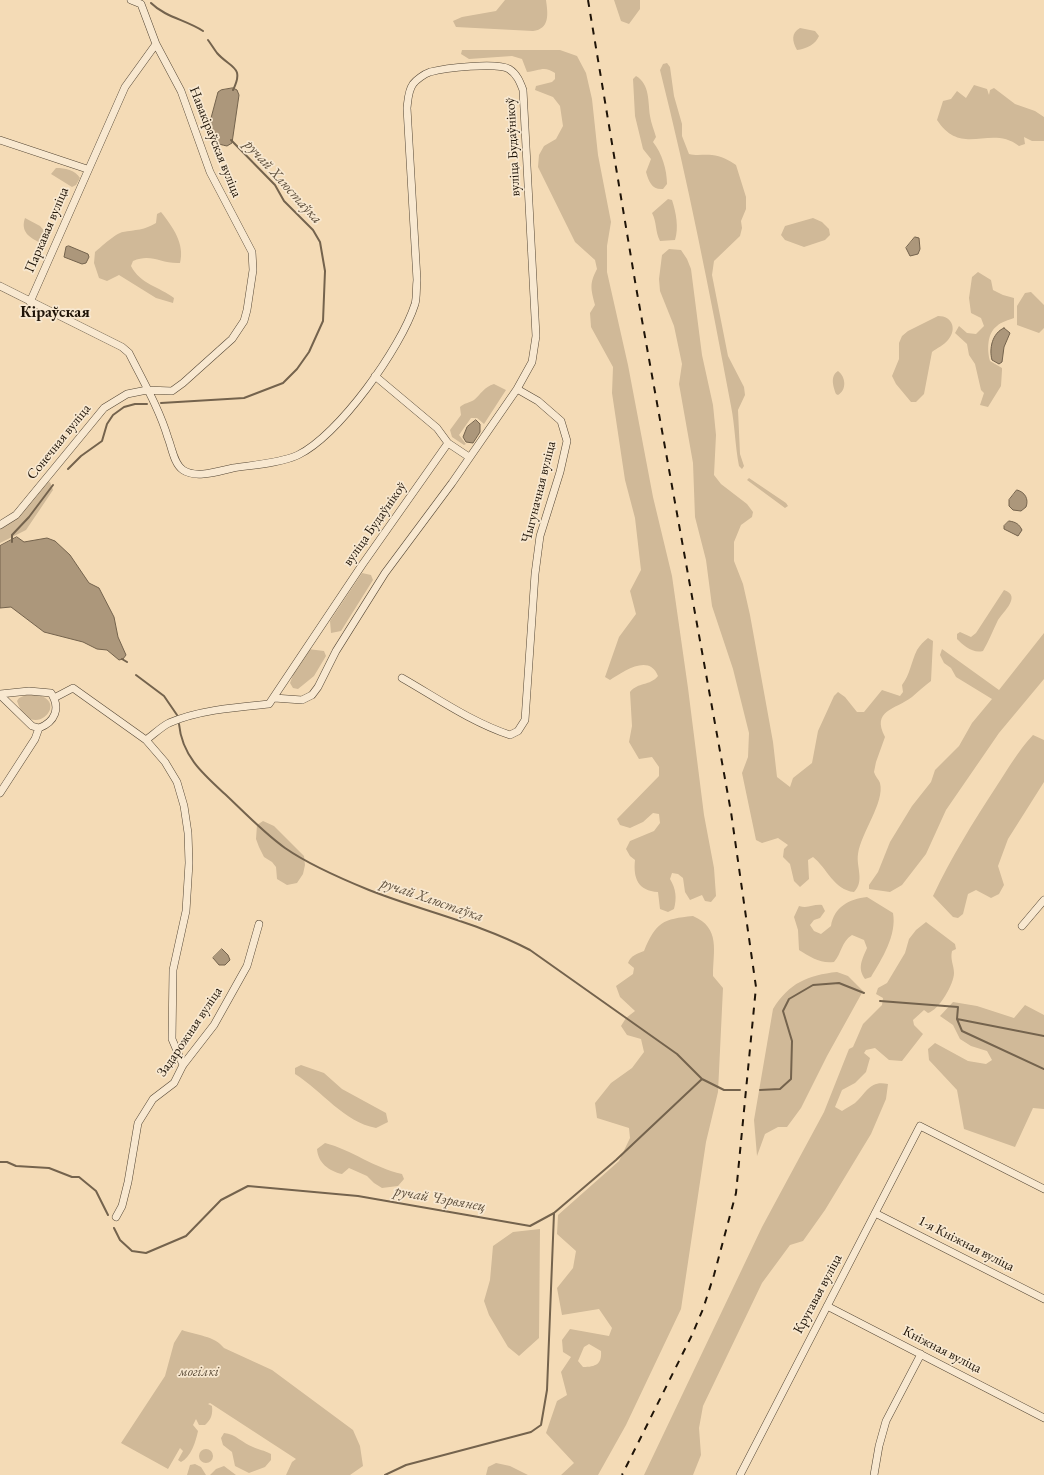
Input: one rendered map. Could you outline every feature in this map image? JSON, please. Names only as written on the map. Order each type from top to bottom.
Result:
[{"type":"street","name":"Навакіраўская вуліца","points":[[131,0],[141,4],[156,44],[165,58],[181,91],[194,122],[210,172],[252,252],[253,270],[244,321],[232,339],[172,391],[147,390]]},
{"type":"street","name":"Паркавая вуліца","points":[[30,302],[87,169],[125,87],[156,44]]},
{"type":"street","name":"вуліца Будаўнікоў","points":[[0,286],[122,347],[129,353],[163,420],[179,466],[188,473],[201,473],[266,463],[297,456],[317,444],[333,430],[375,376],[402,334],[415,302],[417,280],[409,140],[408,93],[413,85],[429,72],[481,66],[498,66],[509,69],[519,81],[523,90],[536,336],[532,362],[517,389]]},
{"type":"street","points":[[0,140],[87,169]]},
{"type":"street","points":[[375,376],[437,428],[448,443],[469,458]]},
{"type":"street","points":[[146,740],[168,723],[224,709],[272,701],[302,700],[312,695],[336,651],[385,573],[469,458],[517,389]]},
{"type":"street","name":"Чыгуначная вуліца","points":[[402,678],[480,724],[510,735],[518,730],[525,720],[535,574],[540,536],[560,472],[567,441],[565,429],[557,416],[538,401],[517,389]]},
{"type":"street","name":"Сонечная вуліца","points":[[0,525],[16,515],[104,408],[127,394],[147,390]]},
{"type":"street","name":"вуліца Будаўнікоў","points":[[272,701],[362,565],[448,443]]},
{"type":"street","points":[[54,698],[73,688],[146,740],[165,762],[177,782],[184,806],[188,833],[189,863],[186,911],[173,970],[172,1039],[183,1065]]},
{"type":"street","points":[[29,691],[51,693],[54,698],[57,711],[47,725],[39,728],[32,726],[0,695],[29,691]]},
{"type":"street","points":[[0,793],[35,739],[39,728]]},
{"type":"street","points":[[1022,926],[1044,900]]},
{"type":"street","name":"Задарожная вуліца","points":[[116,1217],[122,1206],[128,1182],[138,1123],[153,1099],[174,1083],[183,1065],[214,1025],[247,966],[260,924]]},
{"type":"street","name":"Кругавая вуліца","points":[[740,1475],[920,1126],[1044,1189]]},
{"type":"street","name":"1-я Кніжная вуліца","points":[[876,1213],[1044,1299]]},
{"type":"street","name":"Кніжная вуліца","points":[[827,1306],[1044,1418]]},
{"type":"street","points":[[874,1475],[878,1446],[886,1421],[921,1354]]},
{"type":"green space","points":[[505,0],[546,0],[547,20],[545,24],[539,30],[533,31],[456,27],[453,21],[462,17],[496,11]]},
{"type":"green space","points":[[614,0],[640,0],[640,9],[629,24],[621,21]]},
{"type":"green space","points":[[800,28],[815,31],[819,36],[818,39],[810,46],[797,50],[793,38],[795,32]]},
{"type":"green space","points":[[462,50],[560,50],[577,56],[586,73],[592,99],[598,155],[611,222],[607,246],[607,272],[628,365],[653,497],[672,576],[704,815],[714,868],[716,896],[711,902],[705,901],[702,895],[690,900],[685,892],[683,878],[678,874],[672,873],[670,879],[674,886],[674,909],[668,912],[660,909],[658,892],[646,889],[638,882],[635,872],[635,860],[630,856],[626,849],[630,841],[654,831],[660,823],[659,814],[653,813],[643,822],[630,828],[620,825],[617,819],[659,776],[659,767],[652,757],[639,759],[629,742],[632,726],[630,692],[658,676],[654,669],[649,666],[642,665],[629,669],[610,680],[605,677],[619,637],[636,614],[630,591],[641,570],[635,518],[625,480],[612,393],[613,367],[591,327],[590,313],[595,305],[592,295],[592,283],[597,269],[595,260],[575,242],[538,167],[539,155],[544,146],[556,139],[563,126],[560,106],[553,97],[535,90],[536,86],[552,82],[555,79],[555,73],[548,69],[527,72],[522,59],[512,56],[469,59],[461,54]]},
{"type":"green space","points":[[667,63],[670,67],[674,96],[682,124],[682,136],[689,154],[715,156],[731,161],[736,165],[746,197],[746,209],[741,221],[742,228],[740,236],[714,261],[712,275],[728,356],[744,387],[745,395],[738,410],[740,454],[744,466],[742,469],[739,466],[731,406],[698,238],[660,70],[663,64]]},
{"type":"green space","points":[[636,76],[641,79],[648,94],[650,119],[656,137],[653,142],[661,156],[666,173],[667,184],[663,189],[656,188],[652,185],[646,172],[651,159],[643,149],[635,116],[633,79]]},
{"type":"green space","points":[[974,85],[987,89],[989,95],[990,90],[994,88],[1015,104],[1035,111],[1044,117],[1044,141],[1032,141],[1024,137],[1025,144],[1019,146],[1008,140],[997,138],[966,139],[956,137],[947,131],[937,120],[943,101],[951,99],[957,91],[966,98]]},
{"type":"green space","points":[[56,168],[73,171],[78,175],[80,178],[76,185],[72,187],[51,174]]},
{"type":"green space","points":[[668,199],[672,200],[675,210],[677,225],[676,235],[675,240],[660,241],[652,213]]},
{"type":"green space","points":[[161,212],[177,236],[181,249],[180,263],[146,258],[133,261],[131,266],[145,281],[174,298],[173,303],[156,298],[119,275],[107,281],[99,278],[94,263],[95,252],[109,240],[120,233],[148,227],[156,223],[157,214]]},
{"type":"green space","points":[[25,218],[40,226],[47,234],[46,239],[41,243],[27,234],[24,227]]},
{"type":"green space","points":[[813,218],[822,222],[829,229],[830,235],[825,240],[804,247],[785,240],[781,235],[785,226]]},
{"type":"green space","points":[[669,249],[681,250],[691,269],[702,355],[713,405],[716,435],[714,475],[721,484],[747,504],[753,512],[752,517],[741,525],[734,542],[734,561],[743,584],[750,615],[773,742],[777,777],[790,787],[793,778],[812,763],[818,731],[834,696],[838,692],[845,697],[857,712],[864,712],[882,690],[900,696],[903,692],[902,685],[907,677],[917,650],[928,638],[933,641],[931,681],[912,697],[887,712],[881,721],[881,728],[885,737],[874,772],[880,783],[881,791],[876,808],[860,846],[858,859],[860,879],[854,892],[841,887],[836,883],[813,857],[808,860],[809,879],[800,887],[794,881],[790,864],[783,857],[784,849],[788,845],[778,838],[762,843],[756,840],[742,773],[748,757],[749,733],[733,669],[712,606],[706,560],[695,517],[693,463],[679,384],[682,364],[674,326],[660,291],[659,279],[662,255]]},
{"type":"green space","points":[[978,272],[991,280],[993,290],[1014,298],[1014,318],[999,325],[991,333],[990,337],[988,352],[990,361],[1002,368],[1002,370],[1001,386],[988,407],[980,405],[984,393],[981,390],[975,364],[969,355],[967,344],[955,333],[959,326],[967,333],[976,334],[984,326],[981,318],[971,313],[969,298],[972,277]]},
{"type":"green space","points":[[1031,292],[1044,305],[1044,328],[1039,333],[1017,325],[1017,306],[1025,293]]},
{"type":"green space","points":[[938,316],[947,318],[952,324],[953,328],[951,336],[946,342],[932,352],[924,394],[916,402],[911,402],[896,384],[892,376],[899,359],[899,343],[902,336],[908,331]]},
{"type":"green space","points":[[838,371],[843,377],[844,387],[838,395],[836,394],[834,388],[833,378],[835,373]]},
{"type":"green space","points":[[494,384],[506,390],[484,424],[477,418],[471,418],[459,435],[466,444],[464,445],[452,437],[450,430],[461,415],[460,407],[474,400],[485,389]]},
{"type":"green space","points":[[749,478],[786,503],[788,506],[785,508],[747,480]]},
{"type":"green space","points":[[50,482],[53,490],[26,530],[0,543],[0,526],[45,483]]},
{"type":"green space","points":[[362,573],[371,575],[373,580],[341,631],[331,633],[330,621]]},
{"type":"green space","points":[[1004,590],[1011,596],[1010,604],[998,620],[983,651],[979,652],[972,650],[962,644],[957,639],[957,634],[960,632],[971,637],[976,633]]},
{"type":"green space","points":[[1044,633],[1044,679],[999,733],[946,810],[926,854],[902,885],[890,892],[869,889],[869,885],[878,872],[890,842],[912,806],[931,782],[935,770],[959,746],[972,723],[992,699],[956,677],[951,668],[944,663],[940,655],[942,649],[999,690]]},
{"type":"green space","points":[[308,649],[324,651],[326,656],[314,676],[298,689],[293,688],[290,683],[295,670]]},
{"type":"green space","points":[[26,695],[39,695],[48,700],[50,706],[49,712],[44,717],[37,720],[30,719],[23,713],[17,701],[19,698]]},
{"type":"green space","points":[[1033,735],[1044,740],[1044,782],[1008,839],[998,866],[1004,885],[999,894],[991,898],[976,890],[968,894],[963,914],[958,918],[953,917],[933,896],[979,813],[1013,760]]},
{"type":"green space","points":[[263,821],[274,826],[304,856],[305,865],[303,874],[297,883],[287,885],[277,879],[276,867],[272,862],[264,857],[256,839],[257,825]]},
{"type":"green space","points":[[867,897],[893,913],[894,921],[888,946],[871,977],[865,979],[861,971],[863,956],[867,948],[864,940],[852,935],[844,944],[834,962],[820,961],[799,950],[798,930],[794,917],[799,906],[805,907],[822,905],[825,911],[820,918],[814,920],[810,925],[814,931],[821,934],[831,926],[835,914],[843,905],[860,898]]},
{"type":"green space","points":[[693,916],[702,921],[712,934],[714,941],[713,976],[723,988],[718,1092],[706,1142],[681,1309],[626,1425],[598,1475],[561,1475],[574,1463],[546,1433],[557,1401],[567,1395],[561,1372],[571,1357],[563,1352],[562,1340],[570,1329],[609,1336],[612,1328],[599,1309],[562,1315],[557,1288],[573,1268],[576,1251],[557,1234],[558,1215],[619,1161],[630,1138],[629,1128],[597,1118],[595,1103],[611,1083],[632,1068],[644,1052],[641,1039],[627,1035],[621,1026],[626,1018],[635,1011],[620,997],[616,986],[633,974],[634,968],[628,963],[629,960],[634,955],[644,951],[648,941],[657,928],[667,921]],"holes":[[[589,1344],[601,1351],[599,1362],[595,1365],[583,1367],[578,1361],[584,1347]]]},
{"type":"green space","points":[[926,922],[955,944],[956,949],[952,951],[954,973],[949,990],[937,1007],[928,1013],[924,1010],[913,1020],[914,1025],[923,1034],[902,1061],[889,1060],[875,1048],[866,1050],[864,1053],[870,1058],[866,1072],[855,1083],[842,1090],[835,1107],[842,1111],[855,1103],[873,1085],[882,1083],[888,1084],[886,1099],[871,1134],[825,1210],[803,1241],[790,1245],[762,1283],[703,1406],[699,1428],[701,1455],[693,1475],[644,1475],[762,1227],[824,1112],[849,1049],[853,1047],[863,1024],[882,1005],[883,998],[876,994],[878,988],[887,983],[905,953],[909,939],[916,930]]},
{"type":"green space","points":[[837,972],[848,976],[863,991],[827,1056],[801,1108],[787,1127],[778,1127],[765,1134],[757,1156],[754,1120],[773,1009],[786,993],[800,982],[817,975]]},
{"type":"green space","points":[[953,1002],[977,1006],[1014,1018],[1025,1005],[1044,1015],[1044,1109],[1033,1108],[1015,1147],[964,1129],[957,1090],[929,1060],[928,1049],[935,1043],[968,1061],[986,1064],[992,1060],[987,1051],[971,1046],[960,1039],[953,1025],[940,1016]]},
{"type":"green space","points":[[301,1065],[324,1073],[342,1089],[386,1113],[388,1122],[376,1128],[364,1125],[343,1113],[295,1074],[295,1068]]},
{"type":"green space","points":[[325,1143],[335,1146],[382,1168],[402,1174],[404,1179],[398,1186],[382,1188],[367,1176],[349,1168],[342,1174],[333,1171],[325,1166],[318,1154],[317,1149]]},
{"type":"green space","points":[[540,1229],[539,1338],[519,1356],[508,1347],[489,1315],[484,1301],[490,1280],[493,1246],[513,1232]]},
{"type":"green space","name":"могілкі","points":[[182,1330],[210,1338],[224,1348],[272,1370],[353,1430],[360,1446],[363,1466],[350,1475],[286,1475],[292,1462],[296,1459],[210,1403],[208,1404],[212,1406],[212,1412],[209,1421],[205,1425],[199,1425],[196,1419],[193,1425],[198,1431],[190,1453],[185,1460],[181,1462],[178,1460],[183,1451],[180,1448],[168,1469],[121,1443],[165,1376],[174,1343]]},
{"type":"green space","points":[[224,1433],[232,1435],[255,1448],[271,1454],[271,1460],[265,1467],[249,1473],[235,1466],[232,1452],[223,1445],[221,1438]]},
{"type":"green space","points":[[206,1449],[211,1451],[213,1456],[211,1461],[206,1463],[201,1461],[199,1456],[201,1451]]},
{"type":"green space","points":[[496,1463],[510,1466],[528,1475],[486,1475],[488,1467]]},
{"type":"green space","points":[[195,1464],[201,1467],[206,1475],[187,1475],[190,1465]]},
{"type":"green space","points":[[224,1466],[236,1475],[210,1475],[216,1469]]},
{"type":"shaded area","points":[[233,88],[237,90],[239,95],[232,143],[227,146],[215,142],[207,133],[218,92]]},
{"type":"shaded area","points":[[915,237],[919,238],[920,249],[918,254],[910,256],[906,248]]},
{"type":"shaded area","points":[[69,246],[88,254],[89,257],[86,263],[82,264],[64,257],[66,247]]},
{"type":"shaded area","points":[[1004,328],[1010,333],[1004,347],[1002,362],[999,364],[992,360],[991,346],[994,337]]},
{"type":"shaded area","points":[[476,420],[480,424],[480,432],[473,443],[466,442],[463,437],[467,427]]},
{"type":"shaded area","points":[[1017,490],[1022,492],[1027,499],[1026,507],[1021,511],[1013,510],[1009,506],[1009,500]]},
{"type":"shaded area","points":[[1009,521],[1014,522],[1021,528],[1022,530],[1018,536],[1004,529],[1004,526]]},
{"type":"shaded area","points":[[17,537],[24,542],[47,538],[55,541],[70,555],[89,583],[99,588],[114,617],[118,637],[126,655],[123,659],[119,660],[107,650],[97,649],[83,642],[44,632],[11,607],[0,608],[0,546]]},
{"type":"shaded area","points":[[222,949],[228,955],[230,960],[225,965],[219,965],[213,958]]},
{"type":"waterway","name":"ручай Хлюстаўка","points":[[151,3],[163,12],[203,31]]},
{"type":"waterway","name":"ручай Хлюстаўка","points":[[208,40],[217,53],[237,72],[233,90]]},
{"type":"waterway","name":"ручай Хлюстаўка","points":[[161,403],[244,398],[283,383],[297,369],[309,352],[323,321],[325,271],[320,242],[313,230],[284,201],[275,185],[231,140]]},
{"type":"waterway","name":"ручай Хлюстаўка","points":[[68,469],[81,456],[102,441],[107,424],[113,415],[124,407],[135,404],[147,404]]},
{"type":"waterway","name":"ручай Хлюстаўка","points":[[12,542],[12,535],[29,517],[53,485]]},
{"type":"waterway","name":"ручай Хлюстаўка","points":[[122,659],[127,662]]},
{"type":"waterway","name":"ручай Хлюстаўка","points":[[136,675],[164,696],[177,715]]},
{"type":"waterway","name":"ручай Хлюстаўка","points":[[179,724],[184,746],[195,764],[209,780],[285,848],[315,865],[359,886],[389,898],[491,932],[530,950],[677,1054],[702,1079]]},
{"type":"waterway","name":"ручай Чэрвянец","points":[[760,1090],[780,1089],[791,1079],[792,1041],[783,1011],[789,999],[813,985],[839,983],[864,993]]},
{"type":"waterway","name":"ручай Чэрвянец","points":[[880,1001],[958,1007],[957,1019],[962,1031],[1044,1069]]},
{"type":"waterway","points":[[957,1019],[1044,1036]]},
{"type":"waterway","name":"ручай Чэрвянец","points":[[114,1228],[120,1240],[132,1251],[146,1253],[186,1236],[221,1200],[248,1186],[358,1196],[530,1226],[554,1213],[616,1160],[702,1079],[724,1090],[740,1090]]},
{"type":"waterway","name":"ручай Чэрвянец","points":[[0,1162],[7,1162],[16,1166],[49,1168],[72,1177],[79,1177],[96,1191],[108,1215]]},
{"type":"waterway","points":[[385,1475],[406,1465],[531,1432],[541,1425],[547,1390],[554,1213]]},
{"type":"railway","points":[[588,0],[636,287],[731,812],[756,987],[736,1193],[714,1275],[703,1309],[692,1335],[622,1475]]},
{"type":"district","name":"Кіраўская","points":[[55,313]]}]
